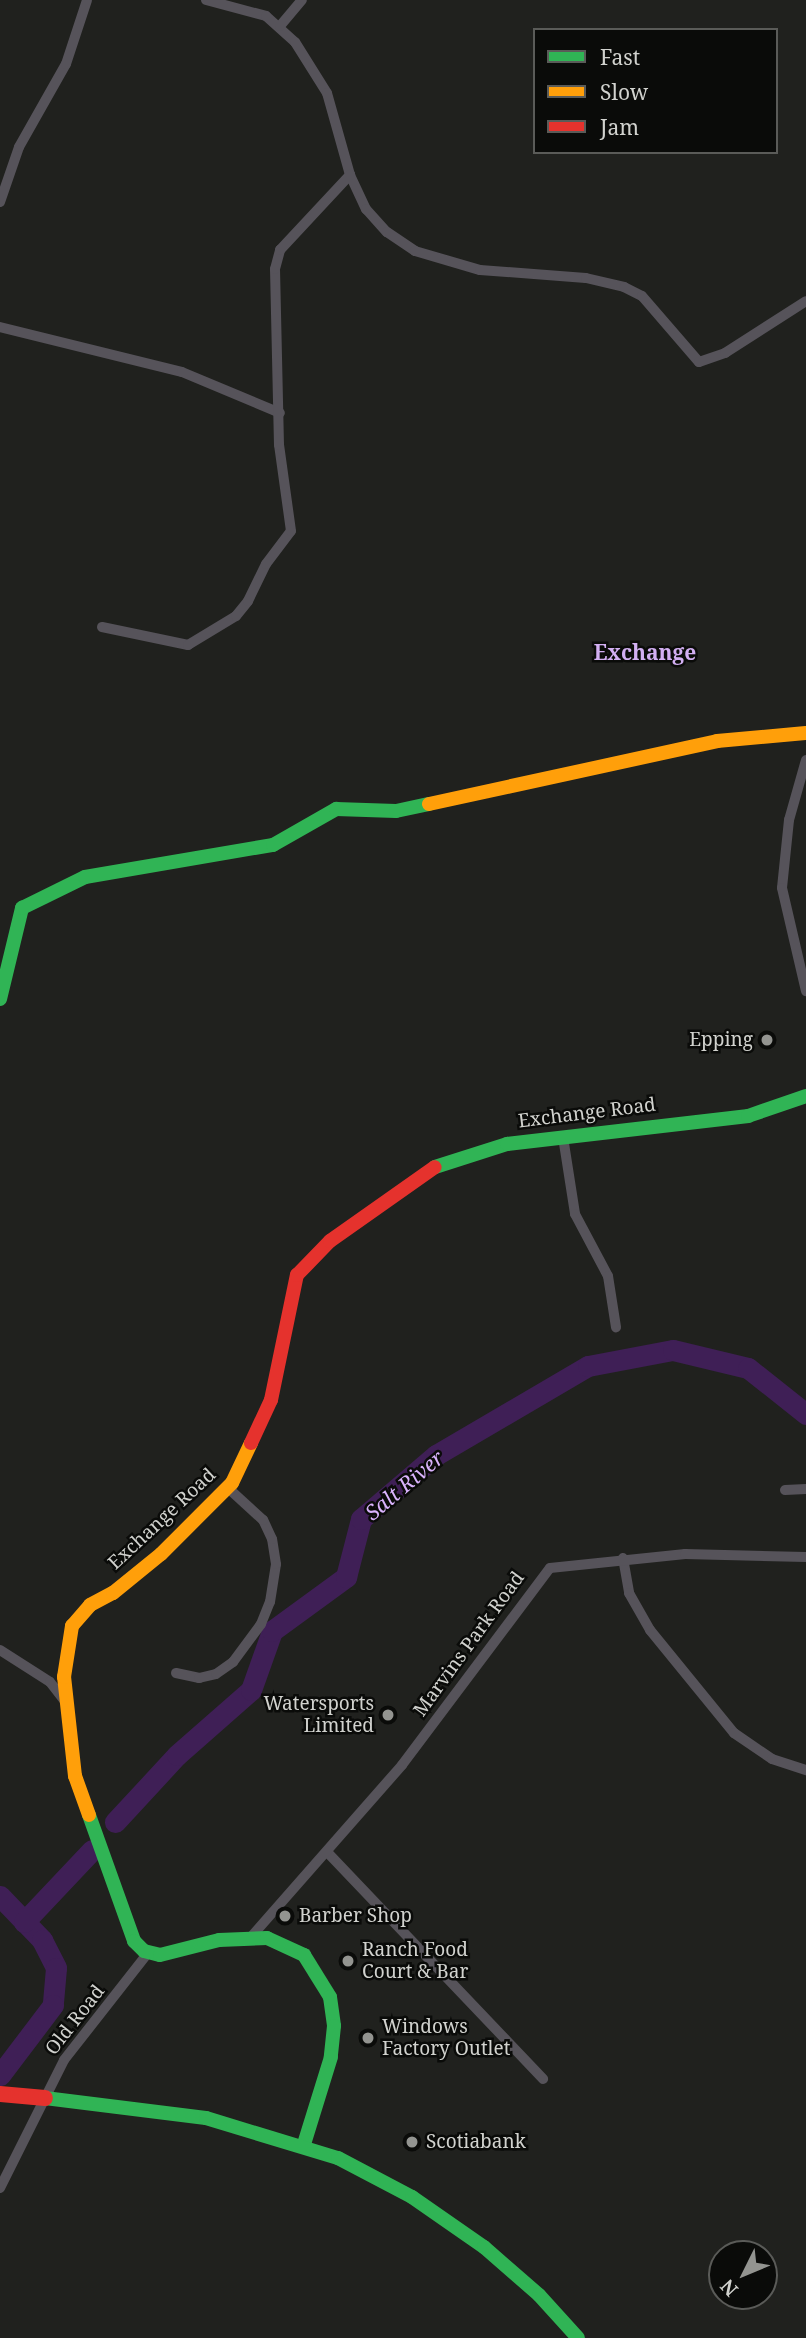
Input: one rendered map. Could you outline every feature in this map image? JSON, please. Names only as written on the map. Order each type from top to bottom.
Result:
[{"type":"street","points":[[0,202],[19,147],[66,64],[87,0]]},
{"type":"street","points":[[206,0],[230,3],[281,26],[322,83],[350,175],[374,219],[415,251],[480,270],[586,278],[624,288],[642,296],[693,360],[699,362],[724,353],[806,300]]},
{"type":"street","points":[[281,26],[302,0]]},
{"type":"street","points":[[102,627],[188,645],[242,609],[265,564],[291,531],[283,486],[274,299],[280,250],[350,175]]},
{"type":"street","points":[[0,327],[182,372],[280,413]]},
{"type":"street","points":[[0,999],[22,908],[85,877],[273,845],[336,810],[396,811],[716,741],[806,733]]},
{"type":"street","points":[[806,760],[789,820],[782,888],[806,991]]},
{"type":"street","name":"Exchange Road","points":[[148,1953],[134,1941],[83,1805],[67,1704],[65,1654],[72,1626],[90,1605],[113,1593],[161,1554],[228,1489],[261,1429],[281,1364],[295,1282],[310,1258],[443,1162],[507,1144],[748,1116],[806,1096]]},
{"type":"street","points":[[563,1137],[575,1214],[608,1276],[616,1327]]},
{"type":"street","points":[[176,1673],[199,1678],[216,1674],[233,1662],[261,1624],[270,1602],[276,1564],[272,1539],[263,1520],[228,1489]]},
{"type":"street","points":[[786,1490],[806,1489]]},
{"type":"street","name":"Marvins Park Road","points":[[251,1937],[328,1853],[402,1765],[539,1578],[557,1565],[685,1554],[806,1557]]},
{"type":"street","points":[[623,1558],[629,1592],[650,1630],[734,1733],[772,1759],[806,1770]]},
{"type":"street","points":[[0,1650],[38,1672],[67,1704]]},
{"type":"street","points":[[328,1853],[543,2079]]},
{"type":"street","points":[[148,1953],[251,1937],[278,1942],[304,1955],[332,2005],[331,2057],[304,2144]]},
{"type":"street","name":"Old Road","points":[[0,2188],[64,2060],[148,1953]]},
{"type":"street","points":[[0,2094],[206,2118],[304,2144],[368,2171],[453,2224],[539,2295],[578,2338]]},
{"type":"waterway","name":"Salt River","points":[[115,1822],[177,1755],[251,1690],[272,1631],[346,1577],[361,1519],[436,1455],[588,1366],[673,1350],[748,1368],[806,1414]]},
{"type":"waterway","name":"Salt River","points":[[24,1922],[92,1850]]},
{"type":"waterway","points":[[0,1896],[42,1940],[56,1968],[53,2005],[0,2075]]},
{"type":"traffic: fast","points":[[0,999],[22,908],[85,877],[273,845],[336,809],[396,811],[429,804]]},
{"type":"traffic: fast","points":[[435,1167],[507,1144],[748,1116],[806,1096]]},
{"type":"traffic: fast","points":[[89,1815],[134,1941],[144,1951],[160,1955],[219,1940],[267,1938],[304,1955],[330,1997],[334,2026],[331,2057],[304,2144]]},
{"type":"traffic: fast","points":[[45,2098],[206,2118],[338,2158],[412,2197],[484,2247],[539,2295],[578,2338]]},
{"type":"traffic: slow","points":[[429,804],[717,741],[806,733]]},
{"type":"traffic: slow","points":[[89,1815],[75,1776],[64,1677],[72,1626],[90,1605],[113,1593],[161,1554],[232,1483],[251,1443]]},
{"type":"traffic: jam","points":[[251,1443],[271,1400],[297,1275],[330,1241],[435,1167]]},
{"type":"traffic: jam","points":[[0,2094],[45,2098]]},
{"type":"place","name":"Epping","points":[[767,1040]]},
{"type":"place","name":"Watersports Limited","points":[[388,1715]]},
{"type":"place","name":"Barber Shop","points":[[285,1916]]},
{"type":"place","name":"Ranch Food Court & Bar","points":[[348,1961]]},
{"type":"place","name":"Windows Factory Outlet","points":[[368,2038]]},
{"type":"place","name":"Scotiabank","points":[[412,2142]]},
{"type":"district","name":"Exchange","points":[[645,652]]}]
